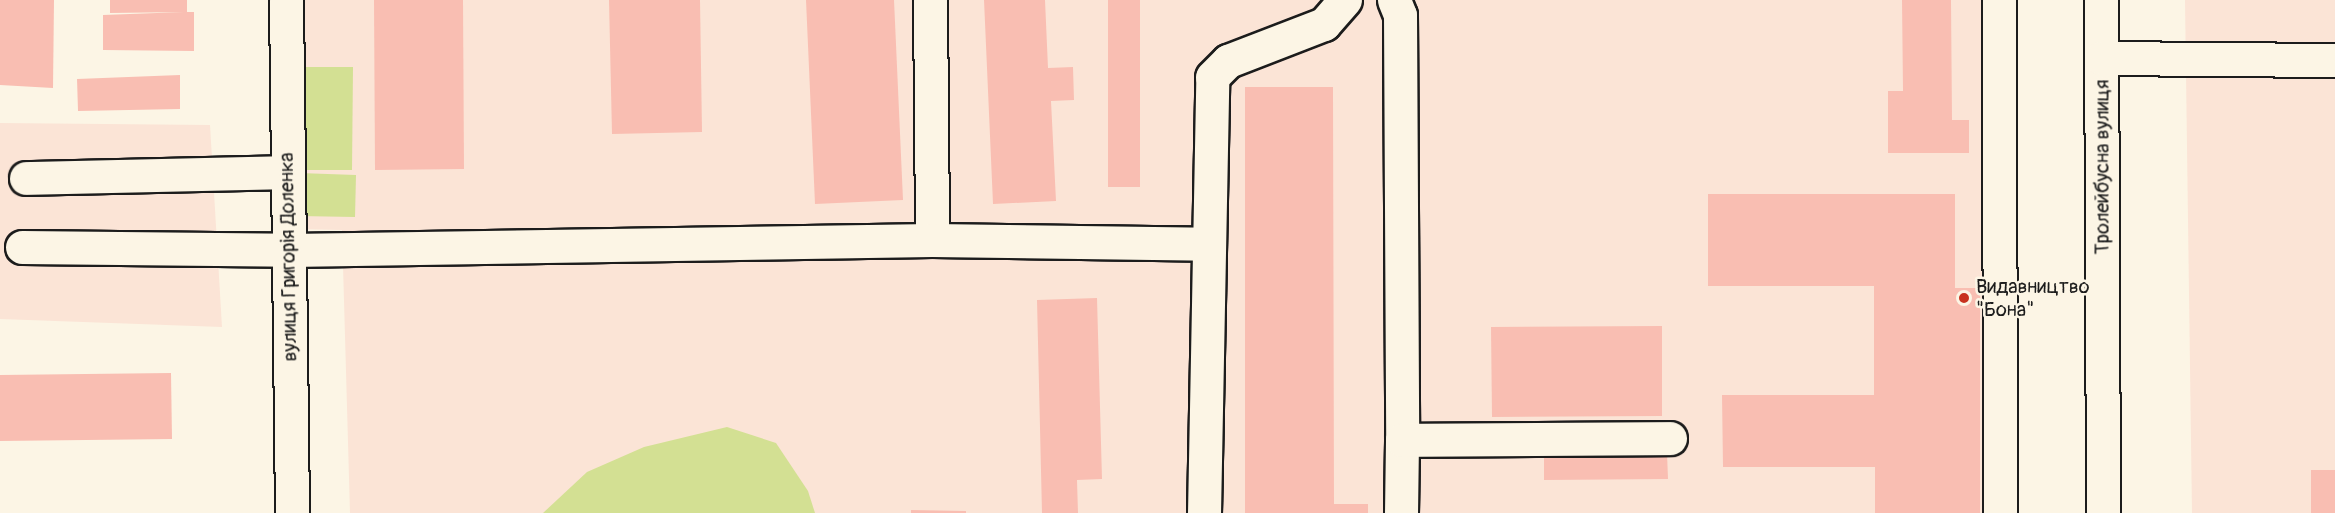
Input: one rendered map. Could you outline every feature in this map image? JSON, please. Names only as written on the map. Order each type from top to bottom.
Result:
[{"type":"street","name":"вулиця Григорія Доленка","points":[[286,0],[286,172],[290,250],[292,513]]},
{"type":"street","points":[[930,0],[932,240]]},
{"type":"street","points":[[1204,513],[1212,77],[1228,61],[1324,24],[1344,0]]},
{"type":"street","points":[[1394,0],[1400,15],[1401,513]]},
{"type":"street","points":[[1999,0],[2000,513]]},
{"type":"street","name":"Тролейбусна вулиця","points":[[2101,0],[2103,513]]},
{"type":"street","points":[[2101,58],[2335,60]]},
{"type":"street","points":[[26,178],[286,172]]},
{"type":"street","points":[[22,246],[290,250],[932,240],[1208,244]]},
{"type":"street","points":[[1402,440],[1670,438]]},
{"type":"shaded area","points":[[298,0],[2015,0],[2017,513],[350,513],[342,230],[295,229]]},
{"type":"shaded area","points":[[2185,0],[2335,0],[2335,513],[2192,513]]},
{"type":"shaded area","points":[[0,123],[210,125],[222,327],[0,319]]},
{"type":"green space","points":[[303,67],[353,67],[352,170],[303,170]]},
{"type":"green space","points":[[299,173],[356,175],[355,217],[298,216]]},
{"type":"green space","points":[[727,427],[776,443],[808,491],[815,513],[543,513],[587,472],[644,447]]},
{"type":"building","points":[[0,0],[54,0],[53,88],[0,85]]},
{"type":"building","points":[[110,0],[187,0],[187,12],[194,12],[194,51],[103,50],[103,15],[184,12],[110,13]]},
{"type":"building","points":[[374,0],[463,0],[464,169],[375,170]]},
{"type":"building","points":[[609,0],[700,0],[702,132],[612,134]]},
{"type":"building","points":[[806,0],[894,0],[903,200],[815,204]]},
{"type":"building","points":[[984,0],[1045,0],[1048,68],[1073,67],[1074,100],[1051,101],[1056,201],[993,204]]},
{"type":"building","points":[[1108,0],[1140,0],[1140,187],[1108,187]]},
{"type":"building","points":[[1902,0],[1951,0],[1952,120],[1969,120],[1969,153],[1888,153],[1888,91],[1903,91]]},
{"type":"building","points":[[180,75],[180,109],[78,111],[77,79]]},
{"type":"building","points":[[1245,87],[1333,87],[1334,504],[1368,504],[1368,513],[1245,513]]},
{"type":"building","points":[[1708,194],[1955,194],[1955,288],[1980,288],[1980,513],[1875,513],[1875,467],[1723,467],[1722,395],[1874,395],[1874,286],[1708,286]]},
{"type":"building","points":[[1097,298],[1102,479],[1077,480],[1078,513],[1042,513],[1037,300]]},
{"type":"building","points":[[1662,326],[1662,416],[1492,417],[1491,327]]},
{"type":"building","points":[[171,373],[172,439],[0,441],[0,375]]},
{"type":"building","points":[[1667,453],[1668,479],[1544,480],[1544,454]]},
{"type":"building","points":[[2311,470],[2335,470],[2335,513],[2311,513]]},
{"type":"building","points":[[911,510],[966,511],[966,513],[911,513]]},
{"type":"place","name":"Видавництво \"Бона\"","points":[[1964,298]]}]
